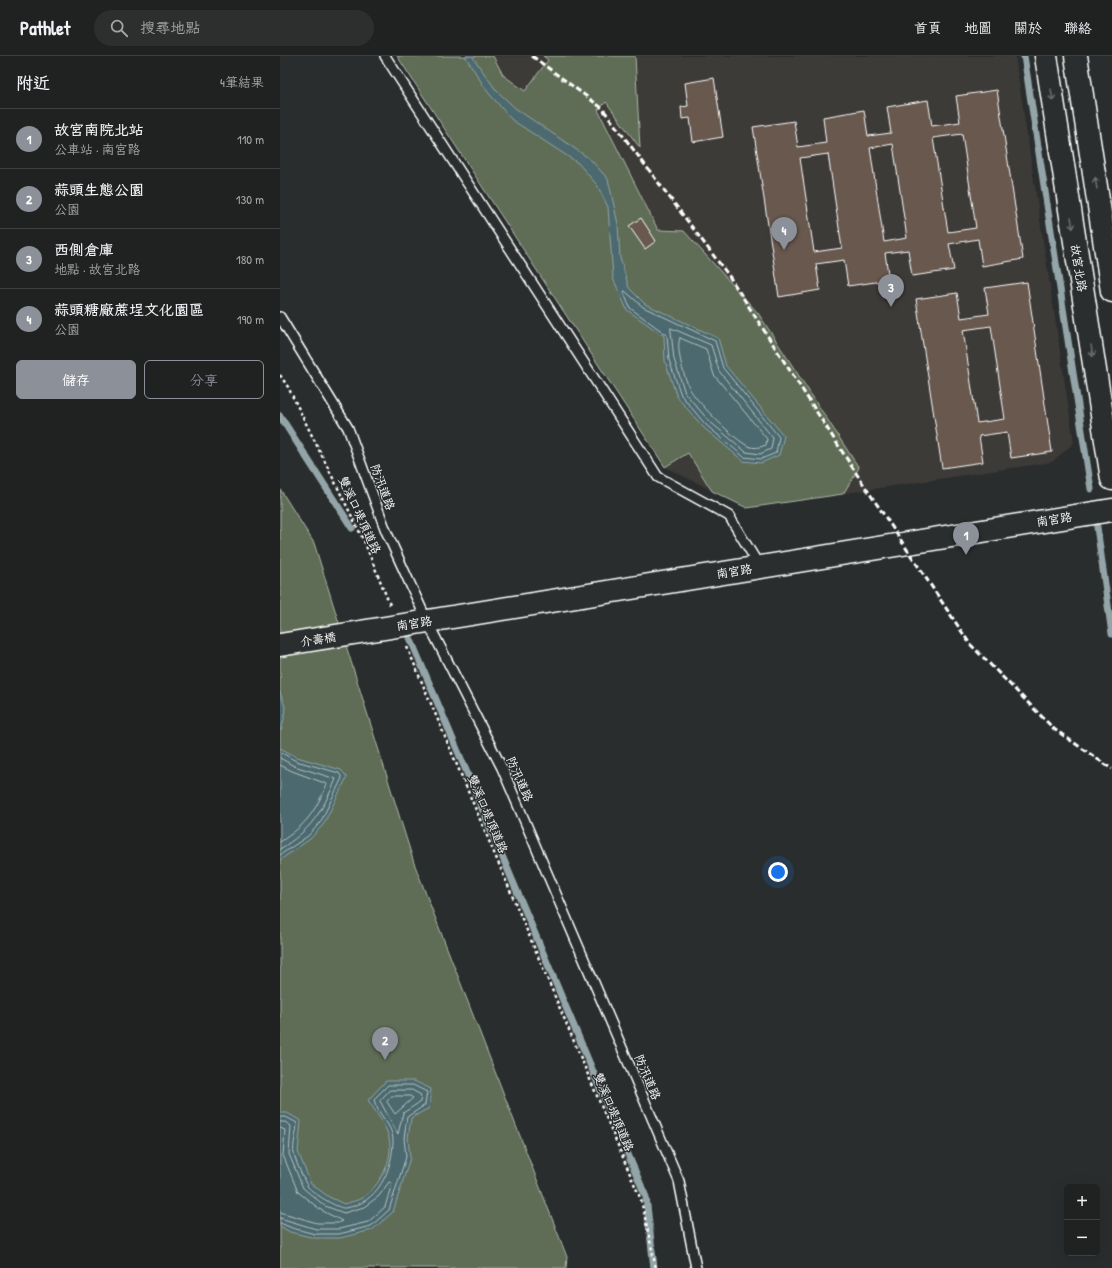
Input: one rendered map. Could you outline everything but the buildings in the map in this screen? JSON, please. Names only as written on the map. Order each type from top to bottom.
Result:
[{"type":"street","name":"故宮北路","points":[[1046,56],[1112,479]]},
{"type":"street","points":[[1076,56],[1112,291]]},
{"type":"street","name":"南宮路","points":[[356,633],[1112,510]]},
{"type":"street","name":"介壽橋","points":[[280,645],[356,633]]},
{"type":"lane","points":[[385,56],[658,477],[729,516],[760,567]]},
{"type":"lane","name":"防汛道路","points":[[280,317],[348,428],[386,531],[427,621],[502,768],[679,1181],[696,1268]]},
{"type":"path","name":"雙溪口堤頂道路","points":[[280,375],[288,387],[364,541],[398,626],[641,1200],[656,1268]]},
{"type":"shaded area","points":[[397,56],[1015,56],[1074,443],[1052,462],[747,508],[665,467]]},
{"type":"green space","points":[[397,56],[493,56],[503,75],[525,91],[548,60],[543,56],[635,56],[640,148],[606,102],[598,110],[658,230],[684,231],[758,313],[859,468],[843,494],[747,508],[712,491],[688,453],[665,467]]},
{"type":"green space","points":[[280,489],[314,543],[414,863],[567,1257],[566,1268],[280,1268]]},
{"type":"water","points":[[465,56],[472,56],[496,90],[515,108],[590,159],[608,179],[618,224],[620,258],[629,288],[645,304],[718,338],[726,366],[784,436],[779,455],[761,463],[743,461],[703,427],[677,397],[665,361],[664,336],[627,310],[613,278],[608,207],[597,185],[578,163],[512,120],[487,91]]},
{"type":"water","points":[[280,692],[286,710],[281,731],[280,730]]},
{"type":"water","points":[[280,748],[297,757],[341,770],[347,777],[323,825],[310,839],[280,860]]},
{"type":"water","points":[[386,1081],[414,1081],[431,1089],[429,1108],[411,1118],[408,1138],[410,1158],[393,1212],[372,1230],[340,1238],[315,1238],[290,1232],[280,1226],[280,1113],[287,1113],[301,1121],[298,1152],[311,1184],[329,1197],[344,1204],[356,1201],[369,1193],[375,1187],[384,1172],[389,1155],[390,1146],[388,1133],[368,1100]]},
{"type":"waterway","points":[[1024,56],[1091,489]]},
{"type":"waterway","points":[[280,416],[352,528]]},
{"type":"waterway","points":[[1097,527],[1112,634]]},
{"type":"waterway","points":[[408,633],[646,1197],[654,1268]]},
{"type":"railway","points":[[532,56],[602,108],[729,276],[856,473],[970,644],[1054,729],[1112,769]]},
{"type":"place","name":"蒜頭糖廠蔗埕文化園區","points":[[784,250]]},
{"type":"place","name":"西側倉庫","points":[[891,307]]},
{"type":"place","name":"故宮南院北站","points":[[966,555]]},
{"type":"place","name":"蒜頭生態公園","points":[[385,1060]]}]
